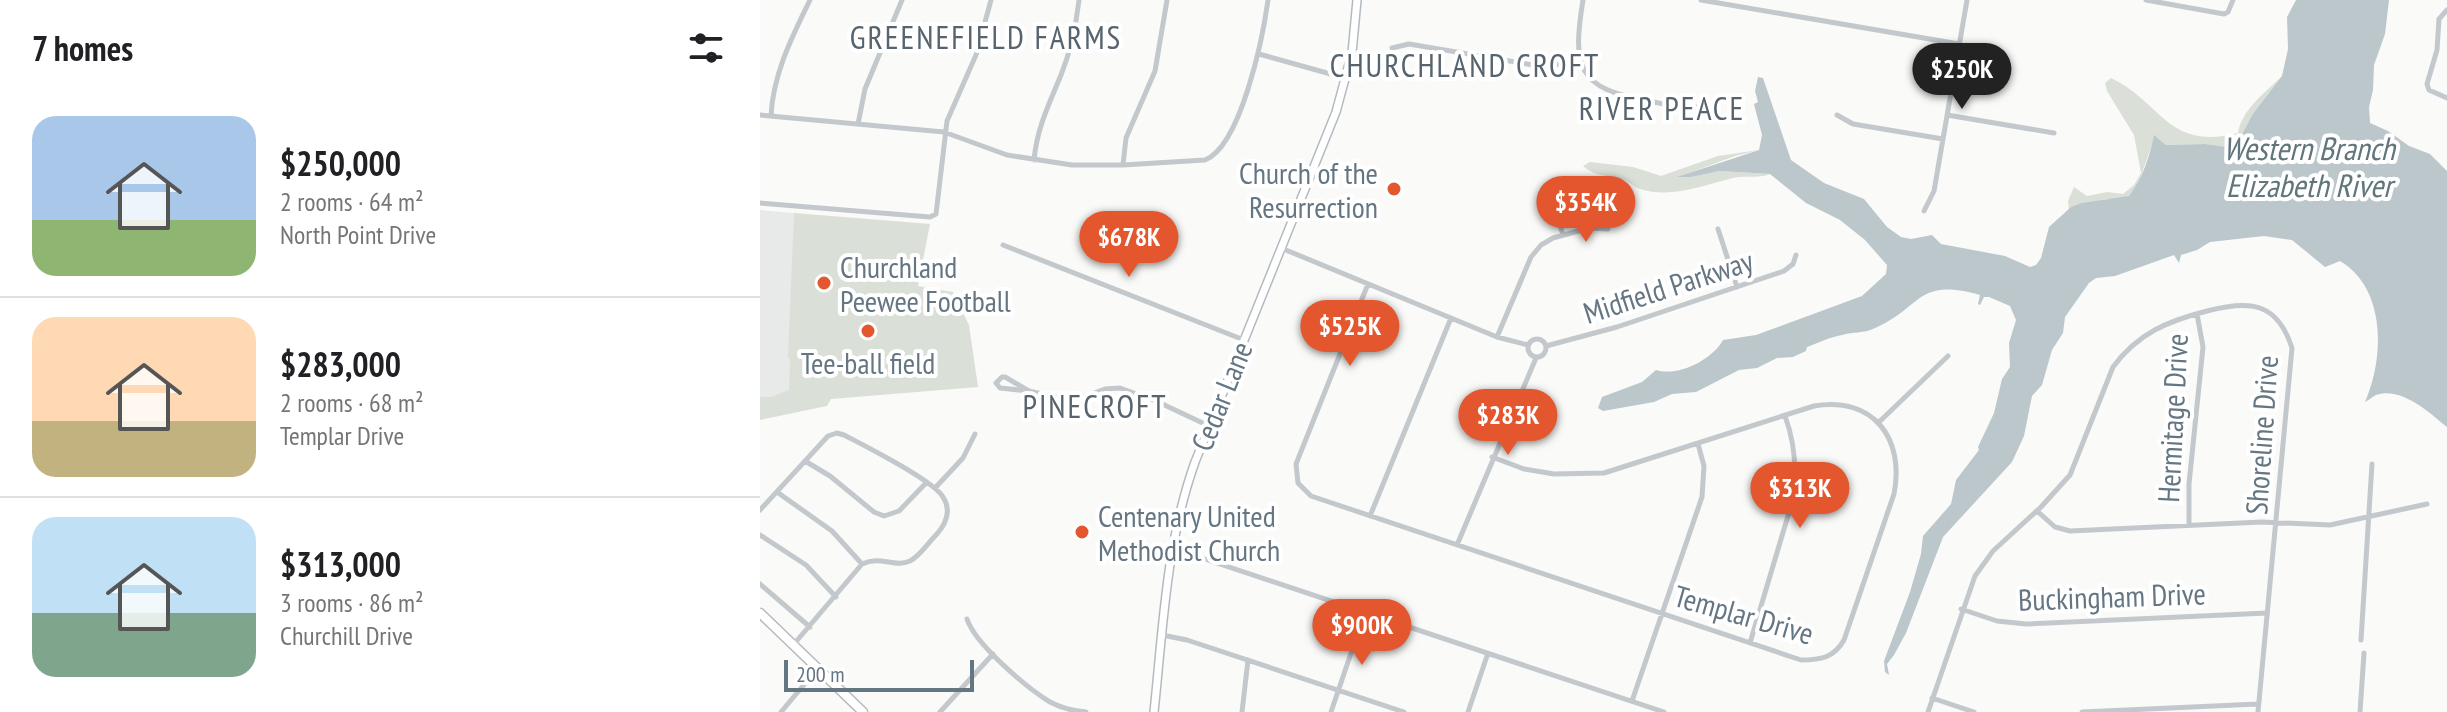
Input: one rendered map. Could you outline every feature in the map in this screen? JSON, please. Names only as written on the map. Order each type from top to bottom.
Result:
[{"type":"main road","name":"Cedar Lane","points":[[1154,712],[1172,548],[1188,481],[1336,112],[1346,78],[1357,0]]},
{"type":"main road","points":[[760,613],[863,712]]},
{"type":"street","points":[[771,116],[782,63],[810,0]]},
{"type":"street","points":[[858,124],[865,89],[886,45],[902,0]]},
{"type":"street","points":[[760,203],[930,217],[936,214],[944,132],[951,108],[982,40],[991,0]]},
{"type":"street","points":[[1034,160],[1041,121],[1074,38],[1079,0]]},
{"type":"street","points":[[1123,165],[1126,138],[1155,71],[1167,0]]},
{"type":"street","points":[[760,115],[944,132],[990,151],[1072,165],[1194,161],[1216,154],[1225,145],[1252,79],[1268,0]]},
{"type":"street","points":[[1583,0],[1577,42],[1580,60],[1595,82],[1615,95],[1686,108],[1705,106]]},
{"type":"street","points":[[1701,0],[1959,44]]},
{"type":"street","points":[[1924,211],[1934,191],[1967,0]]},
{"type":"street","points":[[2146,0],[2224,14],[2233,0]]},
{"type":"street","points":[[2447,10],[2439,19],[2437,50],[2427,84],[2429,90],[2447,98]]},
{"type":"street","points":[[1392,48],[1409,44],[1545,67],[1580,60]]},
{"type":"street","points":[[1259,54],[1346,78]]},
{"type":"street","points":[[1837,115],[1853,124],[1943,139]]},
{"type":"street","points":[[1947,115],[2054,133]]},
{"type":"street","points":[[1549,191],[1563,235]]},
{"type":"street","points":[[1497,337],[1531,257],[1547,241],[1589,228],[1608,229]]},
{"type":"street","points":[[1718,229],[1737,287]]},
{"type":"street","points":[[1003,245],[1244,340]]},
{"type":"street","points":[[1281,248],[1497,337],[1528,345],[1537,339],[1546,346],[1542,356],[1536,358],[1530,356],[1528,345]]},
{"type":"street","name":"Midfield Parkway","points":[[1546,346],[1617,327],[1784,271],[1793,264],[1796,255]]},
{"type":"street","name":"Templar Drive","points":[[1368,284],[1295,470],[1301,488],[1311,496],[1801,660],[1823,659],[1840,646],[1896,481],[1894,447],[1878,423]]},
{"type":"street","name":"Shoreline Drive","points":[[1928,712],[1968,589],[1993,551],[2037,511],[2076,465],[2120,356],[2153,329],[2234,304],[2250,304],[2273,317],[2290,340],[2292,348],[2258,712]]},
{"type":"street","name":"Hermitage Drive","points":[[2189,524],[2189,484],[2203,347],[2197,314]]},
{"type":"street","points":[[1370,516],[1451,318]]},
{"type":"street","points":[[1492,457],[1537,472],[1588,475],[1611,472],[1814,406],[1835,404],[1855,408],[1878,423],[1948,356]]},
{"type":"street","points":[[1457,545],[1536,358]]},
{"type":"street","points":[[1029,391],[1005,377],[997,379],[997,385],[1003,390],[1029,391],[1073,401],[1105,389],[1130,390],[1209,426]]},
{"type":"street","points":[[1750,643],[1785,530],[1794,490],[1794,447],[1785,416]]},
{"type":"street","points":[[760,510],[828,436],[842,433],[935,488],[946,503],[946,521],[915,558],[904,563],[877,559],[862,564],[794,644]]},
{"type":"street","points":[[935,488],[963,458],[975,434]]},
{"type":"street","points":[[1632,701],[1704,487],[1704,466],[1698,444]]},
{"type":"street","points":[[805,461],[830,476],[874,512],[884,516],[899,511],[926,483]]},
{"type":"street","points":[[2361,640],[2372,464]]},
{"type":"street","points":[[777,492],[832,531],[862,564]]},
{"type":"street","points":[[2037,511],[2055,527],[2070,531],[2277,522],[2320,526],[2427,504]]},
{"type":"street","points":[[760,535],[806,565],[836,597]]},
{"type":"street","points":[[1172,548],[1664,712]]},
{"type":"street","points":[[760,584],[810,627]]},
{"type":"street","name":"Buckingham Drive","points":[[1961,609],[1997,621],[2026,624],[2267,613]]},
{"type":"street","points":[[1331,712],[1365,612]]},
{"type":"street","points":[[967,619],[975,637],[1041,696],[1075,712],[1086,712]]},
{"type":"street","points":[[1162,635],[1187,640],[1404,712]]},
{"type":"street","points":[[1468,712],[1488,653]]},
{"type":"street","points":[[2360,712],[2364,653]]},
{"type":"street","points":[[940,712],[993,654]]},
{"type":"street","points":[[1242,712],[1248,660]]},
{"type":"street","points":[[781,712],[818,668]]},
{"type":"street","points":[[1932,698],[1974,712]]},
{"type":"street","points":[[2082,712],[2258,704]]},
{"type":"shaded area","points":[[2282,76],[2252,115],[2235,148],[2205,144],[2166,145],[2155,136],[2138,184],[2129,196],[2106,199],[2069,211],[2068,201],[2074,187],[2087,196],[2107,192],[2123,194],[2134,185],[2141,173],[2134,135],[2107,91],[2105,83],[2111,78],[2180,130],[2196,136],[2214,137],[2238,133],[2249,109]]},
{"type":"shaded area","points":[[1759,150],[1681,176],[1719,171],[1770,174],[1733,178],[1676,192],[1640,189],[1583,166],[1590,162],[1633,167],[1661,176],[1718,156]]},
{"type":"shaded area","points":[[760,210],[794,213],[789,405],[760,405]]},
{"type":"shaded area","points":[[794,213],[930,224],[918,286],[953,292],[969,325],[978,387],[831,399],[827,406],[760,420],[760,397],[771,397],[789,390]]},
{"type":"water","name":"Western Branch Elizabeth River","points":[[2296,0],[2389,0],[2385,34],[2374,65],[2370,123],[2409,146],[2430,154],[2447,171],[2447,427],[2405,397],[2386,393],[2365,402],[2376,366],[2378,346],[2374,307],[2366,289],[2355,273],[2340,261],[2325,267],[2292,240],[2264,236],[2210,242],[2181,255],[2179,263],[2174,255],[2115,276],[2096,278],[2065,317],[2063,333],[2052,350],[2042,385],[2032,396],[2024,436],[2012,462],[1943,537],[1906,633],[1887,664],[1889,675],[1885,672],[1884,661],[1910,592],[1923,536],[1951,504],[1956,480],[1979,450],[1994,413],[2002,379],[2010,367],[2009,343],[2016,320],[2010,306],[1989,297],[1984,297],[1980,305],[1980,295],[1959,290],[1931,292],[1873,329],[1833,337],[1807,347],[1806,351],[1793,357],[1777,358],[1757,368],[1739,370],[1696,392],[1672,394],[1654,402],[1603,411],[1598,408],[1602,397],[1642,382],[1656,370],[1684,369],[1703,360],[1723,340],[1756,335],[1862,296],[1886,274],[1887,265],[1865,240],[1840,220],[1806,203],[1770,174],[1719,171],[1677,177],[1759,150],[1762,135],[1754,104],[1758,102],[1755,91],[1758,77],[1763,78],[1791,160],[1824,183],[1864,199],[1887,227],[1901,237],[1911,239],[1932,235],[1941,244],[2005,256],[2030,267],[2041,258],[2049,227],[2071,207],[2129,196],[2145,166],[2154,135],[2166,145],[2205,144],[2235,148],[2252,115],[2282,76],[2288,49],[2287,17]]},
{"type":"place","name":"Church of the Resurrection","points":[[1394,189]]},
{"type":"place","name":"Churchland Peewee Football","points":[[824,283]]},
{"type":"place","name":"Tee-ball field","points":[[868,331]]},
{"type":"place","name":"Centenary United Methodist Church","points":[[1082,532]]},
{"type":"district","name":"GREENEFIELD FARMS","points":[[986,37]]},
{"type":"district","name":"CHURCHLAND CROFT","points":[[1465,65]]},
{"type":"district","name":"RIVER PEACE","points":[[1662,108]]},
{"type":"district","name":"PINECROFT","points":[[1095,406]]}]
